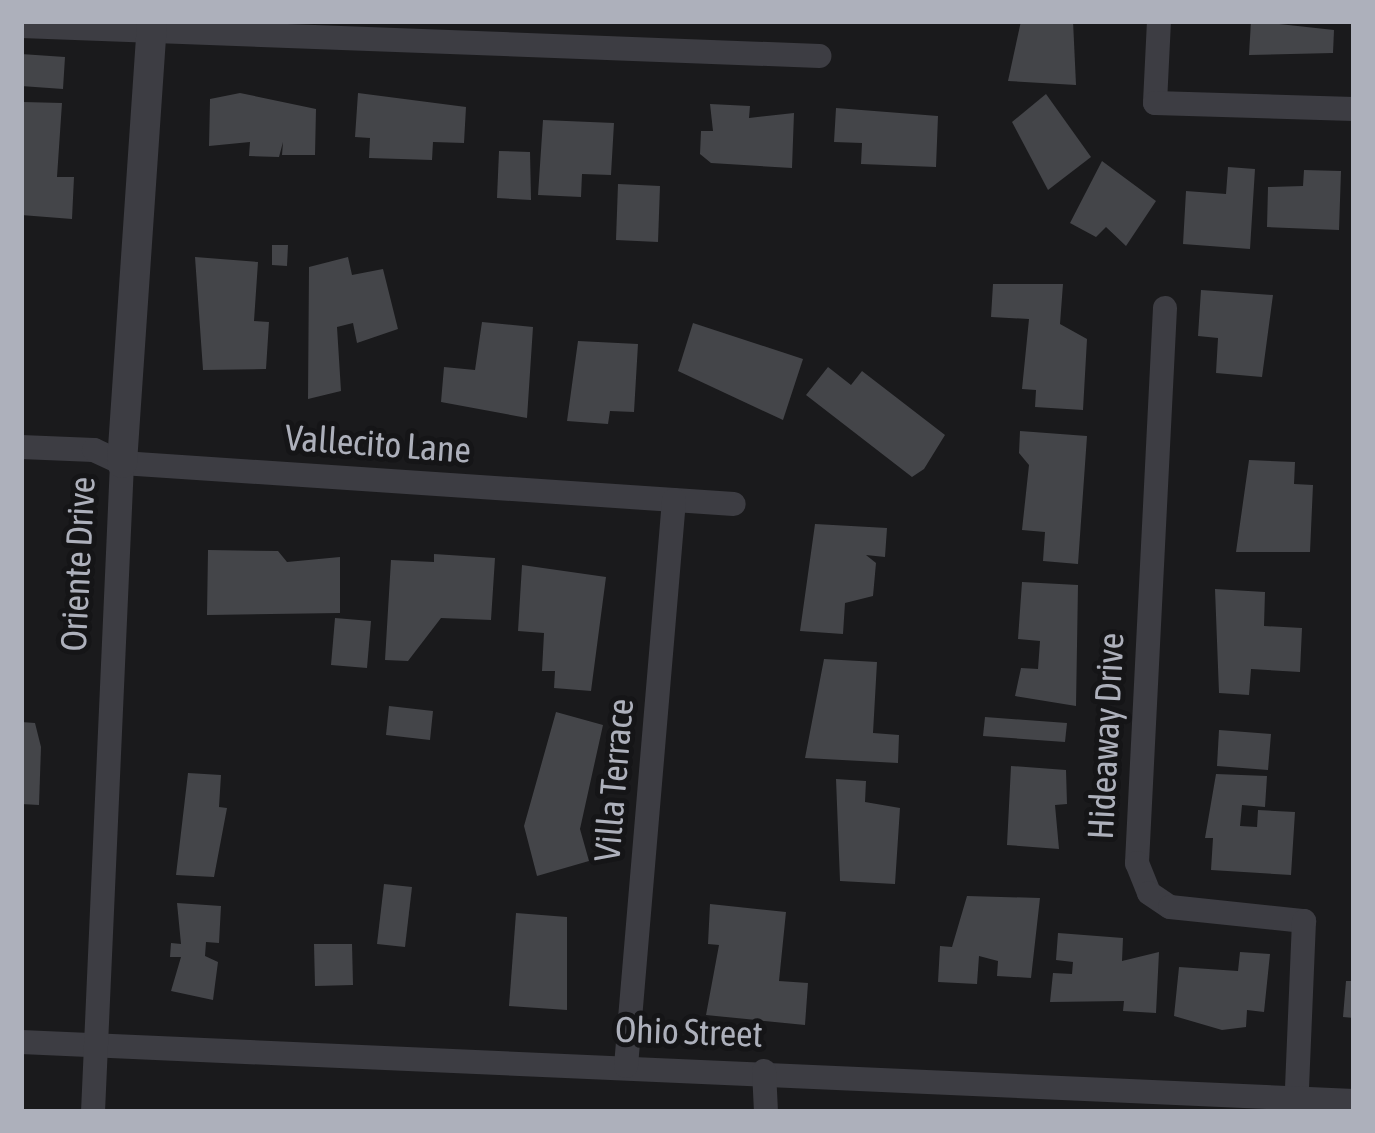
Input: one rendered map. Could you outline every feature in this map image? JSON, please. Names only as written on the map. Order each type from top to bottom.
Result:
[{"type":"street","points":[[1159,21],[1156,103],[1354,109]]},
{"type":"street","points":[[21,26],[151,27],[819,56]]},
{"type":"street","name":"Oriente Drive","points":[[93,1112],[122,463],[151,27]]},
{"type":"street","name":"Hideaway Drive","points":[[1165,308],[1137,862],[1149,893],[1169,907],[1304,921],[1296,1107]]},
{"type":"street","name":"Vallecito Lane","points":[[21,447],[94,450],[122,463],[734,504]]},
{"type":"street","name":"Villa Terrace","points":[[626,1066],[674,500]]},
{"type":"street","name":"Ohio Street","points":[[21,1042],[764,1071],[1296,1107],[1354,1101]]},
{"type":"street","points":[[764,1071],[766,1112]]},
{"type":"building","points":[[1021,21],[1073,21],[1076,85],[1008,81]]},
{"type":"building","points":[[1251,21],[1334,30],[1333,53],[1249,55]]},
{"type":"building","points":[[21,54],[65,57],[63,89],[21,86]]},
{"type":"building","points":[[240,93],[316,109],[315,155],[282,155],[283,142],[279,157],[249,156],[250,142],[209,146],[210,99]]},
{"type":"building","points":[[358,93],[466,107],[464,143],[433,142],[432,160],[369,158],[370,138],[355,137]]},
{"type":"building","points":[[1046,94],[1091,157],[1048,190],[1012,122]]},
{"type":"building","points":[[23,102],[62,103],[57,177],[74,177],[72,219],[21,215]]},
{"type":"building","points":[[710,104],[750,106],[749,118],[794,113],[792,168],[711,163],[700,154],[701,131],[713,131]]},
{"type":"building","points":[[836,108],[938,116],[936,167],[861,164],[862,143],[834,142]]},
{"type":"building","points":[[543,120],[614,123],[611,175],[582,174],[581,197],[538,195]]},
{"type":"building","points":[[499,151],[530,152],[531,200],[497,198]]},
{"type":"building","points":[[1102,161],[1156,201],[1126,246],[1106,227],[1096,237],[1070,223]]},
{"type":"building","points":[[1228,167],[1255,169],[1250,249],[1183,244],[1186,191],[1226,194]]},
{"type":"building","points":[[1304,170],[1341,171],[1339,230],[1267,227],[1268,187],[1303,186]]},
{"type":"building","points":[[618,184],[660,186],[658,242],[616,240]]},
{"type":"building","points":[[272,245],[288,245],[287,266],[272,265]]},
{"type":"building","points":[[195,257],[258,262],[254,321],[269,322],[266,369],[203,370]]},
{"type":"building","points":[[348,257],[352,275],[383,269],[398,329],[357,343],[353,323],[337,327],[341,391],[308,399],[309,267]]},
{"type":"building","points":[[993,284],[1063,284],[1060,324],[1087,339],[1083,410],[1035,407],[1036,390],[1022,389],[1029,319],[991,317]]},
{"type":"building","points":[[1201,290],[1273,295],[1262,377],[1216,373],[1218,338],[1198,336]]},
{"type":"building","points":[[482,322],[533,327],[527,418],[441,402],[444,367],[475,370]]},
{"type":"building","points":[[693,323],[803,359],[783,420],[678,371]]},
{"type":"building","points":[[578,341],[638,344],[634,412],[610,411],[608,424],[567,421]]},
{"type":"building","points":[[828,367],[851,385],[862,371],[945,435],[924,469],[912,477],[806,395]]},
{"type":"building","points":[[1020,431],[1087,436],[1078,564],[1043,561],[1045,532],[1022,530],[1029,465],[1019,453]]},
{"type":"building","points":[[1249,460],[1295,462],[1294,484],[1313,485],[1310,552],[1236,552]]},
{"type":"building","points":[[815,524],[887,528],[885,557],[866,555],[876,563],[873,596],[845,603],[843,634],[800,631]]},
{"type":"building","points":[[208,550],[278,551],[287,562],[340,557],[340,613],[207,615]]},
{"type":"building","points":[[434,554],[495,558],[491,620],[441,618],[408,661],[385,660],[391,560],[434,562]]},
{"type":"building","points":[[522,565],[606,577],[591,691],[554,688],[555,671],[542,671],[544,633],[518,631]]},
{"type":"building","points":[[1022,582],[1078,585],[1076,706],[1015,696],[1021,668],[1038,669],[1040,641],[1018,639]]},
{"type":"building","points":[[1215,589],[1265,592],[1264,626],[1302,628],[1300,672],[1251,669],[1249,695],[1219,693]]},
{"type":"building","points":[[335,618],[371,621],[367,668],[331,665]]},
{"type":"building","points":[[824,659],[877,662],[873,733],[899,735],[898,763],[805,758]]},
{"type":"building","points":[[389,706],[433,711],[430,740],[386,735]]},
{"type":"building","points":[[556,712],[603,725],[580,829],[589,861],[537,876],[524,826]]},
{"type":"building","points":[[985,717],[1067,723],[1065,742],[983,736]]},
{"type":"building","points":[[21,722],[35,723],[41,747],[39,805],[21,804]]},
{"type":"building","points":[[1219,730],[1271,734],[1268,770],[1217,766]]},
{"type":"building","points":[[1011,766],[1066,770],[1067,804],[1055,805],[1059,849],[1007,845]]},
{"type":"building","points":[[188,773],[221,775],[219,807],[227,808],[214,877],[176,875]]},
{"type":"building","points":[[1216,774],[1267,776],[1265,807],[1242,805],[1240,826],[1257,827],[1258,810],[1295,812],[1291,875],[1211,870],[1213,838],[1205,838]]},
{"type":"building","points":[[836,779],[866,781],[865,802],[900,808],[895,884],[840,881]]},
{"type":"building","points":[[384,884],[412,887],[405,947],[377,944]]},
{"type":"building","points":[[967,896],[1040,898],[1031,978],[997,976],[998,961],[979,956],[977,984],[938,982],[940,946],[952,947]]},
{"type":"building","points":[[177,903],[221,906],[219,943],[206,942],[205,956],[218,962],[213,1000],[171,991],[181,957],[170,957],[171,943],[181,944]]},
{"type":"building","points":[[710,904],[786,912],[779,981],[808,983],[805,1025],[706,1015],[719,945],[708,944]]},
{"type":"building","points":[[516,913],[567,917],[567,1010],[509,1006]]},
{"type":"building","points":[[1058,933],[1123,938],[1122,961],[1159,952],[1156,1013],[1123,1011],[1124,1001],[1050,1002],[1053,973],[1072,974],[1073,962],[1056,960]]},
{"type":"building","points":[[314,944],[352,944],[353,985],[315,986]]},
{"type":"building","points":[[1240,952],[1270,954],[1264,1012],[1247,1010],[1246,1027],[1222,1030],[1174,1016],[1179,967],[1238,971]]},
{"type":"building","points":[[1346,981],[1354,981],[1354,1018],[1343,1017]]}]
